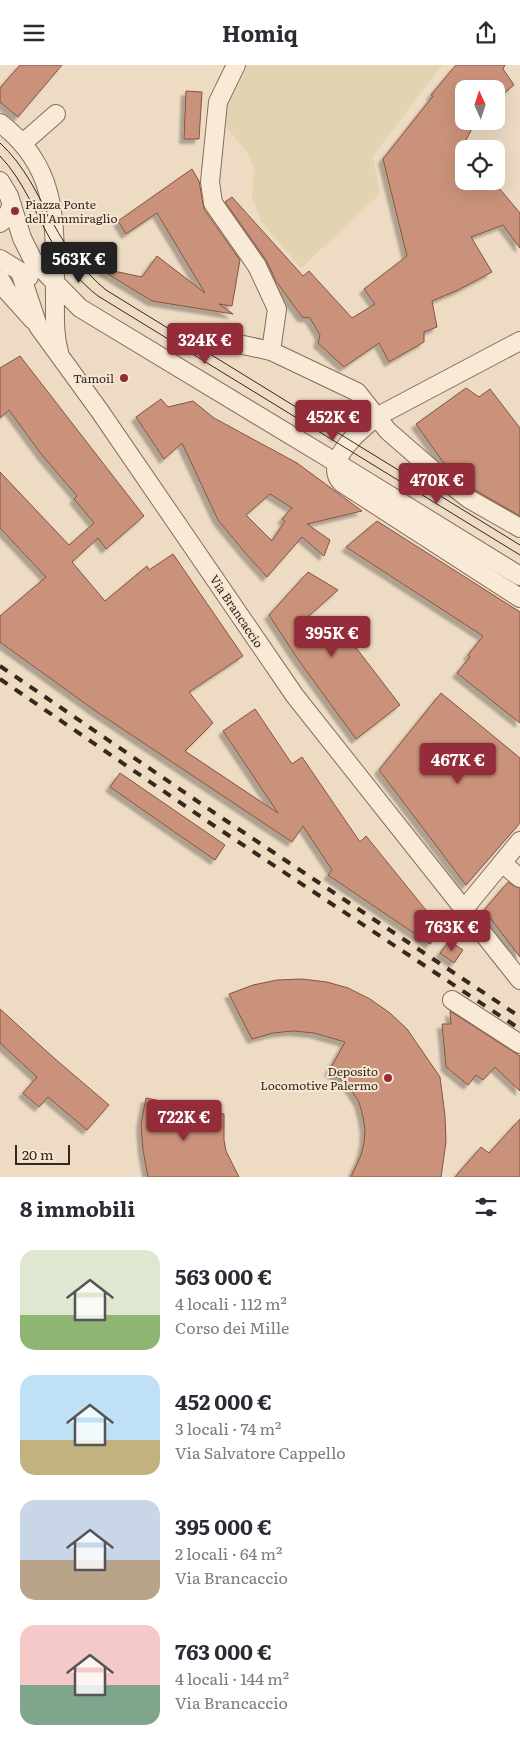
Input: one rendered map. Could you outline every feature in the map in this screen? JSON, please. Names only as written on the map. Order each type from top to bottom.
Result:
[{"type":"street","points":[[236,65],[218,102],[210,182],[212,203],[257,266],[277,309],[271,351]]},
{"type":"street","points":[[23,143],[56,114]]},
{"type":"street","points":[[0,123],[23,143],[37,163],[49,192],[53,223],[55,333],[61,356]]},
{"type":"street","points":[[0,181],[12,205],[26,248],[33,260],[55,288],[80,308],[520,575]]},
{"type":"street","points":[[0,223],[5,219],[12,205]]},
{"type":"street","points":[[0,259],[20,272],[55,288]]},
{"type":"street","name":"Via Brancaccio","points":[[20,272],[38,326],[99,409],[295,696],[520,980]]},
{"type":"street","points":[[0,279],[7,291],[38,326]]},
{"type":"street","points":[[220,341],[271,351],[357,392],[376,417],[411,451],[469,499],[520,528]]},
{"type":"street","points":[[520,341],[376,417],[360,429],[350,441],[334,471],[337,479],[342,483],[520,598]]},
{"type":"street","points":[[464,909],[520,841]]},
{"type":"street","points":[[502,863],[520,878]]},
{"type":"street","points":[[452,1000],[520,1044]]},
{"type":"shaded area","points":[[244,65],[442,65],[373,156],[380,194],[301,268],[261,221],[252,196],[254,167],[247,152],[222,122],[236,74]]},
{"type":"building","points":[[20,65],[62,65],[18,117],[0,102],[0,88]]},
{"type":"building","points":[[456,65],[505,65],[503,69],[514,85],[505,92],[505,80],[455,80],[455,130],[471,130],[466,140],[455,140],[455,190],[501,190],[520,213],[520,248],[503,225],[471,237],[492,272],[432,301],[437,327],[424,332],[424,342],[389,362],[379,343],[344,367],[318,343],[320,335],[310,318],[302,317],[276,281],[266,260],[225,202],[232,197],[303,276],[309,271],[352,318],[375,304],[364,289],[407,256],[383,159],[433,96],[431,95]]},
{"type":"building","points":[[186,91],[202,92],[199,139],[184,139]]},
{"type":"building","points":[[192,169],[199,181],[204,209],[240,260],[232,306],[219,304],[233,314],[152,301],[103,271],[104,269],[142,277],[157,256],[205,293],[157,213],[126,234],[118,221]]},
{"type":"building","points":[[20,356],[144,516],[106,549],[98,538],[72,562],[105,601],[147,566],[149,570],[173,554],[243,656],[189,692],[213,723],[185,751],[278,813],[223,731],[255,709],[292,764],[302,757],[360,842],[366,836],[442,930],[430,944],[328,875],[332,870],[303,826],[292,842],[97,712],[0,642],[0,616],[46,577],[0,528],[0,472],[69,545],[94,523],[74,499],[77,496],[42,455],[9,410],[0,418],[0,368]]},
{"type":"building","points":[[466,388],[479,397],[490,389],[520,428],[520,516],[475,490],[448,469],[416,424]]},
{"type":"building","points":[[161,399],[168,407],[193,401],[214,418],[297,463],[362,511],[307,524],[330,540],[324,556],[302,537],[267,577],[218,520],[182,443],[164,459],[136,417]],"holes":[[[270,494],[292,508],[282,519],[285,521],[272,541],[246,515]]]},
{"type":"building","points":[[377,521],[520,612],[520,723],[457,673],[483,636],[346,547]]},
{"type":"building","points":[[308,572],[338,590],[303,621],[337,623],[400,705],[356,739],[297,658],[269,615]]},
{"type":"building","points":[[441,693],[520,758],[520,823],[466,885],[379,770]]},
{"type":"building","points":[[120,773],[225,845],[215,860],[110,787]]},
{"type":"building","points":[[508,882],[520,888],[520,957],[484,910]]},
{"type":"building","points":[[449,941],[463,950],[454,963],[440,953]]},
{"type":"building","name":"Deposito Locomotive Palermo","points":[[302,979],[327,982],[348,988],[370,999],[390,1013],[407,1029],[440,1077],[446,1142],[441,1177],[351,1177],[364,1143],[363,1117],[359,1102],[347,1084],[329,1071],[345,1042],[314,1033],[293,1031],[273,1033],[252,1039],[229,994],[253,985],[277,980]]},
{"type":"building","points":[[0,1009],[109,1105],[87,1130],[48,1097],[39,1107],[23,1093],[37,1077],[0,1043]]},
{"type":"building","points":[[450,1011],[520,1056],[520,1091],[495,1067],[483,1080],[476,1075],[468,1085],[446,1067],[442,1024],[451,1024]]},
{"type":"building","points":[[146,1098],[224,1114],[226,1151],[239,1177],[148,1177],[141,1124]]},
{"type":"building","points":[[520,1119],[520,1177],[455,1177],[481,1147],[489,1153]]},
{"type":"tram line","points":[[0,143],[24,171],[70,251],[90,275],[106,290],[520,545]]},
{"type":"tram line","points":[[0,156],[23,187],[63,259],[91,291],[520,555]]},
{"type":"railway","points":[[0,666],[219,816],[520,1017]]},
{"type":"railway","points":[[0,679],[210,823],[520,1029]]},
{"type":"place","name":"Piazza Ponte dell'Ammiraglio","points":[[15,211]]},
{"type":"place","name":"Tamoil","points":[[124,378]]},
{"type":"place","name":"Deposito Locomotive Palermo","points":[[388,1078]]}]
